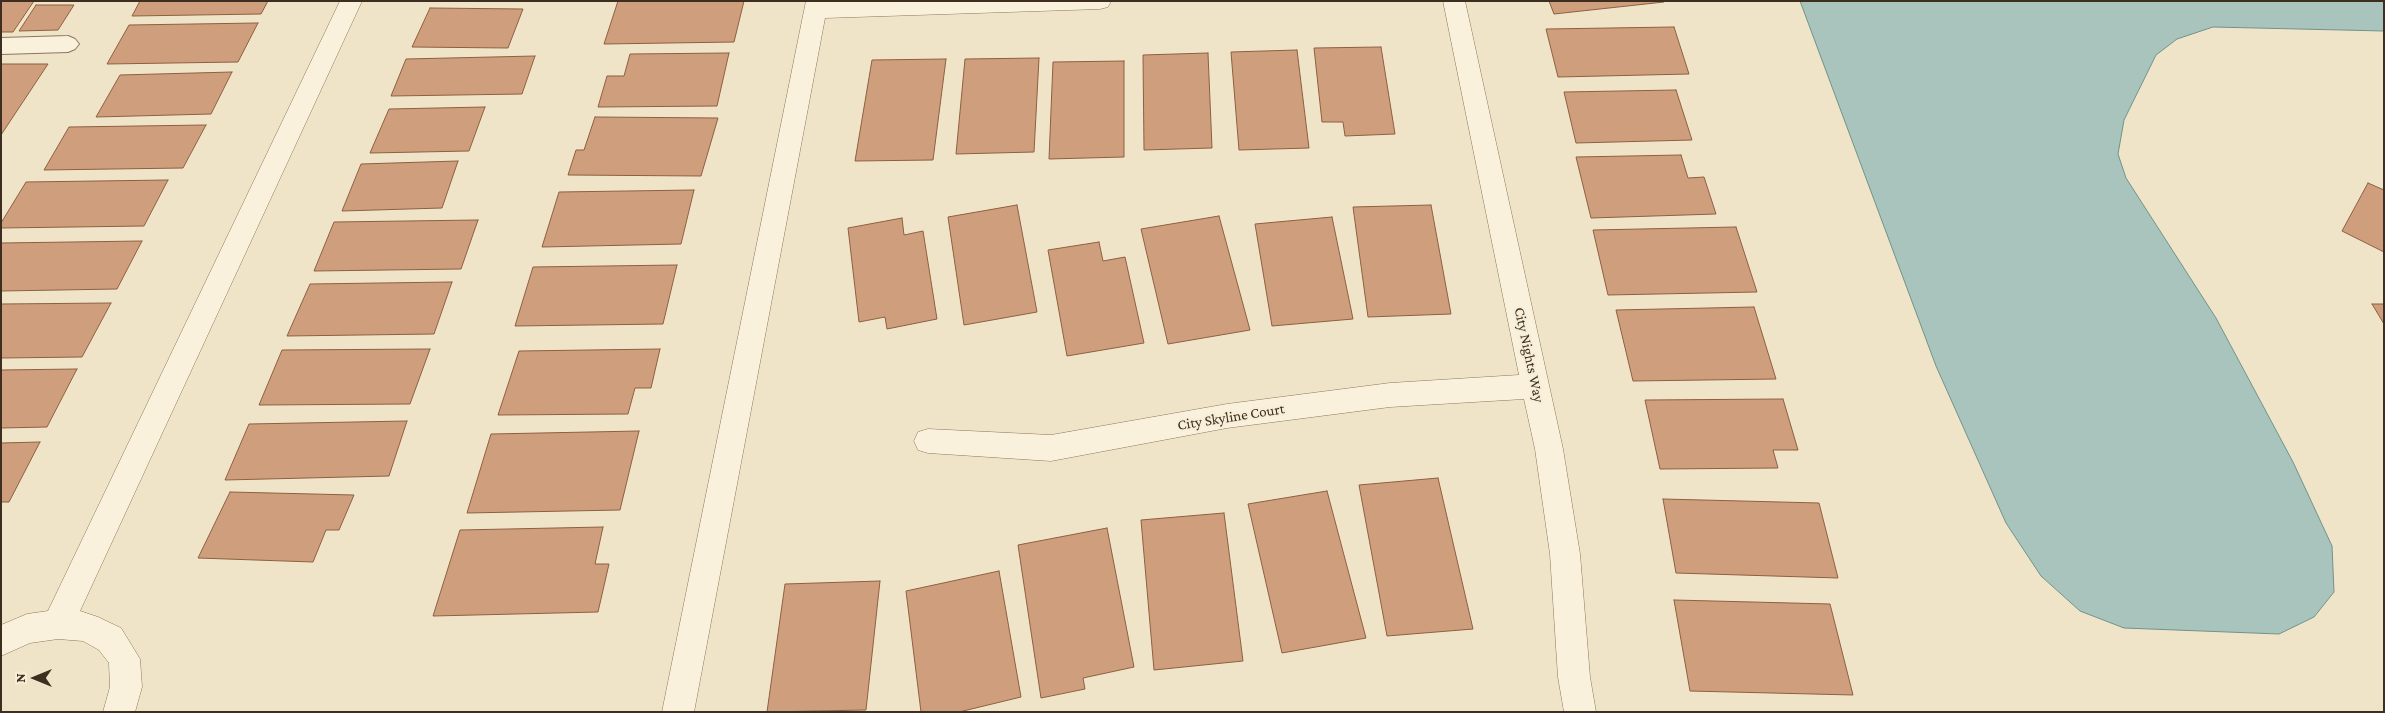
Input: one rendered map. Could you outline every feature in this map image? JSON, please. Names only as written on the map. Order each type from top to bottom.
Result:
[{"type":"street","points":[[58,624],[351,1]]},
{"type":"street","points":[[678,712],[816,6],[1100,1]]},
{"type":"street","name":"City Nights Way","points":[[1454,1],[1549,449],[1565,554],[1574,676],[1580,712]]},
{"type":"street","name":"City Skyline Court","points":[[928,441],[1051,448],[1228,416],[1380,396],[1535,386]]},
{"type":"street","points":[[1,641],[27,630],[58,624],[87,627],[110,639],[124,659],[126,687],[119,712]]},
{"type":"lane","points":[[1,46],[68,44]]},
{"type":"water","points":[[1800,1],[2384,1],[2384,31],[2213,27],[2177,39],[2156,55],[2124,120],[2118,154],[2126,178],[2216,318],[2293,462],[2332,546],[2334,592],[2314,617],[2279,634],[2124,628],[2080,611],[2041,576],[2006,523],[1936,366]]},
{"type":"building","points":[[1,1],[34,1],[13,32],[1,32]]},
{"type":"building","points":[[140,1],[268,1],[261,14],[132,16]]},
{"type":"building","points":[[618,1],[744,1],[734,42],[604,44]]},
{"type":"building","points":[[1549,1],[1663,1],[1664,2],[1554,14]]},
{"type":"building","points":[[36,5],[74,5],[58,30],[19,31]]},
{"type":"building","points":[[430,8],[523,9],[508,48],[412,47]]},
{"type":"building","points":[[258,23],[238,62],[107,64],[129,25]]},
{"type":"building","points":[[1674,27],[1689,74],[1558,77],[1546,29]]},
{"type":"building","points":[[1381,47],[1395,134],[1345,136],[1343,122],[1322,122],[1314,48]]},
{"type":"building","points":[[1297,50],[1309,148],[1239,150],[1231,52]]},
{"type":"building","points":[[729,53],[717,106],[598,107],[607,76],[624,76],[630,54]]},
{"type":"building","points":[[1208,53],[1212,148],[1144,150],[1143,55]]},
{"type":"building","points":[[535,56],[522,94],[391,96],[406,59]]},
{"type":"building","points":[[1039,58],[1034,152],[956,154],[965,59]]},
{"type":"building","points":[[946,59],[933,160],[855,161],[872,60]]},
{"type":"building","points":[[1124,61],[1124,157],[1049,159],[1053,62]]},
{"type":"building","points":[[1,64],[48,64],[1,135]]},
{"type":"building","points":[[232,72],[211,114],[96,117],[120,75]]},
{"type":"building","points":[[1676,90],[1692,140],[1576,143],[1564,92]]},
{"type":"building","points":[[485,107],[469,151],[370,153],[389,109]]},
{"type":"building","points":[[595,117],[718,118],[701,176],[568,175],[576,150],[584,150]]},
{"type":"building","points":[[206,125],[183,168],[44,170],[69,127]]},
{"type":"building","points":[[1681,155],[1688,178],[1704,177],[1716,214],[1591,218],[1576,157]]},
{"type":"building","points":[[458,161],[442,208],[342,211],[361,164]]},
{"type":"building","points":[[168,180],[144,226],[1,228],[1,223],[26,182]]},
{"type":"building","points":[[2368,183],[2384,190],[2384,252],[2342,231]]},
{"type":"building","points":[[694,190],[681,244],[542,247],[559,192]]},
{"type":"building","points":[[1017,205],[1037,312],[964,325],[948,217]]},
{"type":"building","points":[[1431,205],[1451,314],[1368,317],[1353,207]]},
{"type":"building","points":[[1219,216],[1250,330],[1168,344],[1141,229]]},
{"type":"building","points":[[1332,217],[1353,319],[1272,326],[1255,224]]},
{"type":"building","points":[[902,218],[904,235],[923,231],[937,319],[887,329],[885,317],[859,322],[848,228]]},
{"type":"building","points":[[478,220],[461,269],[314,271],[334,222]]},
{"type":"building","points":[[1736,227],[1757,292],[1608,295],[1593,230]]},
{"type":"building","points":[[142,241],[117,289],[1,291],[1,243]]},
{"type":"building","points":[[1099,242],[1103,261],[1125,257],[1144,343],[1067,356],[1048,250]]},
{"type":"building","points":[[677,265],[663,324],[515,326],[533,267]]},
{"type":"building","points":[[452,282],[434,334],[287,336],[310,284]]},
{"type":"building","points":[[111,303],[82,357],[1,358],[1,304]]},
{"type":"building","points":[[2372,304],[2384,304],[2384,324]]},
{"type":"building","points":[[1754,307],[1776,379],[1633,381],[1616,310]]},
{"type":"building","points":[[430,349],[410,404],[259,405],[282,350]]},
{"type":"building","points":[[660,349],[651,388],[635,388],[628,414],[498,415],[519,351]]},
{"type":"building","points":[[77,369],[47,427],[1,428],[1,370]]},
{"type":"building","points":[[1783,399],[1798,450],[1773,450],[1778,468],[1660,469],[1645,400]]},
{"type":"building","points":[[407,421],[389,476],[225,480],[249,424]]},
{"type":"building","points":[[639,431],[620,510],[467,513],[491,434]]},
{"type":"building","points":[[40,442],[9,502],[1,502],[1,443]]},
{"type":"building","points":[[1438,478],[1473,629],[1387,636],[1359,485]]},
{"type":"building","points":[[1327,491],[1366,638],[1282,653],[1248,504]]},
{"type":"building","points":[[230,492],[354,495],[339,530],[326,530],[313,562],[198,558]]},
{"type":"building","points":[[1663,499],[1819,503],[1838,578],[1676,573]]},
{"type":"building","points":[[1224,513],[1243,661],[1154,670],[1141,520]]},
{"type":"building","points":[[603,527],[595,564],[609,564],[598,612],[433,616],[460,530]]},
{"type":"building","points":[[1107,528],[1134,667],[1083,678],[1085,689],[1041,698],[1018,545]]},
{"type":"building","points":[[999,571],[1021,697],[959,712],[921,712],[906,591]]},
{"type":"building","points":[[880,581],[866,710],[767,712],[785,584]]},
{"type":"building","points":[[1674,600],[1830,604],[1853,695],[1690,691]]}]
